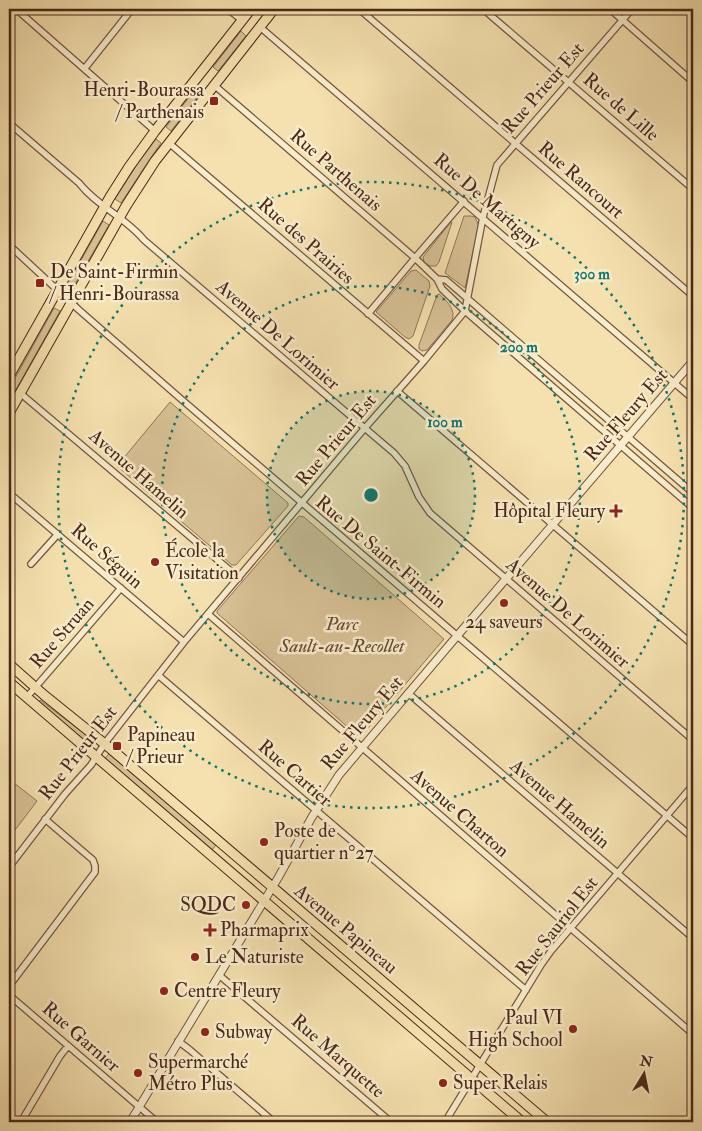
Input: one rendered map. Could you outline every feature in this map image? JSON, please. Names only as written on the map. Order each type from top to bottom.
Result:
[{"type":"main road","points":[[9,376],[104,207],[129,167],[251,9]]},
{"type":"main road","points":[[9,413],[119,217],[142,180],[169,142],[274,9]]},
{"type":"main road","name":"Avenue Papineau","points":[[9,664],[105,743],[547,1122]]},
{"type":"main road","name":"Avenue Papineau","points":[[9,682],[522,1122]]},
{"type":"street","points":[[16,9],[155,131]]},
{"type":"street","points":[[84,68],[132,9]]},
{"type":"street","points":[[228,9],[242,20]]},
{"type":"street","name":"Rue Rancourt","points":[[359,9],[693,296]]},
{"type":"street","name":"Rue de Lille","points":[[484,9],[693,189]]},
{"type":"street","points":[[610,9],[693,82]]},
{"type":"street","name":"Rue Prieur Est","points":[[9,867],[78,778],[91,765],[105,743],[184,642],[397,390],[424,362],[465,310],[483,217],[497,165],[632,9]]},
{"type":"street","name":"Rue De Martigny","points":[[260,27],[693,399]]},
{"type":"street","name":"Rue Parthenais","points":[[214,85],[415,258],[437,279],[442,290],[693,508]]},
{"type":"street","name":"Avenue De Lorimier","points":[[9,123],[104,207],[133,228],[144,240],[394,453],[405,466],[418,497],[430,513],[693,740]]},
{"type":"street","name":"Rue des Prairies","points":[[169,142],[424,362]]},
{"type":"street","points":[[368,314],[464,201]]},
{"type":"street","name":"Rue De Saint-Firmin","points":[[9,245],[71,303],[181,400],[693,838]]},
{"type":"street","name":"Rue Parthenais","points":[[437,279],[446,280],[693,493]]},
{"type":"street","name":"Rue Fleury Est","points":[[130,1122],[272,887],[316,810],[339,775],[456,636],[693,362]]},
{"type":"street","points":[[397,390],[693,645]]},
{"type":"street","name":"Avenue Hamelin","points":[[20,393],[239,578]]},
{"type":"street","points":[[646,467],[654,459]]},
{"type":"street","points":[[674,492],[682,483]]},
{"type":"street","name":"Rue Séguin","points":[[9,494],[184,642]]},
{"type":"street","points":[[31,564],[58,534]]},
{"type":"street","name":"Rue Struan","points":[[27,698],[121,588]]},
{"type":"street","name":"Avenue Charton","points":[[208,614],[693,1034]]},
{"type":"street","name":"Rue Cartier","points":[[158,675],[526,990]]},
{"type":"street","name":"Avenue Hamelin","points":[[408,693],[693,938]]},
{"type":"street","name":"Rue Sauriol Est","points":[[445,1122],[551,951],[693,785]]},
{"type":"street","points":[[9,986],[93,876],[95,870],[95,864],[91,859],[45,820]]},
{"type":"street","name":"Rue Marquette","points":[[219,974],[391,1122]]},
{"type":"street","name":"Rue Garnier","points":[[9,995],[157,1122]]},
{"type":"street","points":[[178,1041],[274,1122]]},
{"type":"street","points":[[21,1122],[60,1056],[68,1046]]},
{"type":"green space","points":[[241,31],[246,36],[218,71],[213,67]]},
{"type":"green space","points":[[197,87],[202,91],[171,131],[166,127]]},
{"type":"green space","points":[[156,139],[161,143],[121,203],[115,199]]},
{"type":"green space","points":[[464,216],[475,217],[479,226],[465,288],[445,273]]},
{"type":"green space","points":[[103,221],[109,225],[72,289],[67,285]]},
{"type":"green space","points":[[452,222],[439,262],[436,266],[430,266],[424,262],[423,257]]},
{"type":"green space","points":[[416,270],[429,281],[430,286],[413,336],[409,339],[376,312],[411,271]]},
{"type":"green space","points":[[439,294],[452,309],[452,320],[427,350],[422,351],[419,349],[419,345]]},
{"type":"green space","points":[[54,308],[60,311],[9,402],[9,389]]},
{"type":"green space","points":[[170,402],[288,503],[288,506],[236,565],[232,565],[117,466]]},
{"type":"green space","name":"Parc Sault-au-Recollet","points":[[299,516],[304,517],[444,639],[361,736],[358,736],[217,613]]},
{"type":"green space","points":[[40,700],[90,738],[87,742],[39,702]]},
{"type":"green space","points":[[109,754],[216,845],[212,850],[105,758]]},
{"type":"green space","points":[[9,779],[37,801],[9,838]]},
{"type":"place","name":"Henri-Bourassa / Parthenais","points":[[214,101]]},
{"type":"place","name":"De Saint-Firmin / Henri-Bourassa","points":[[40,283]]},
{"type":"place","name":"Hôpital Fleury","points":[[616,511]]},
{"type":"place","name":"École la Visitation","points":[[155,562]]},
{"type":"place","name":"24 saveurs","points":[[504,603]]},
{"type":"place","name":"Papineau / Prieur","points":[[117,746]]},
{"type":"place","name":"Poste de quartier n°27","points":[[264,842]]},
{"type":"place","name":"SQDC","points":[[246,905]]},
{"type":"place","name":"Pharmaprix","points":[[210,930]]},
{"type":"place","name":"Le Naturiste","points":[[195,957]]},
{"type":"place","name":"Centre Fleury","points":[[164,991]]},
{"type":"place","name":"Paul VI High School","points":[[573,1029]]},
{"type":"place","name":"Subway","points":[[205,1032]]},
{"type":"place","name":"Supermarché Métro Plus","points":[[138,1073]]},
{"type":"place","name":"Super Relais","points":[[443,1083]]}]
